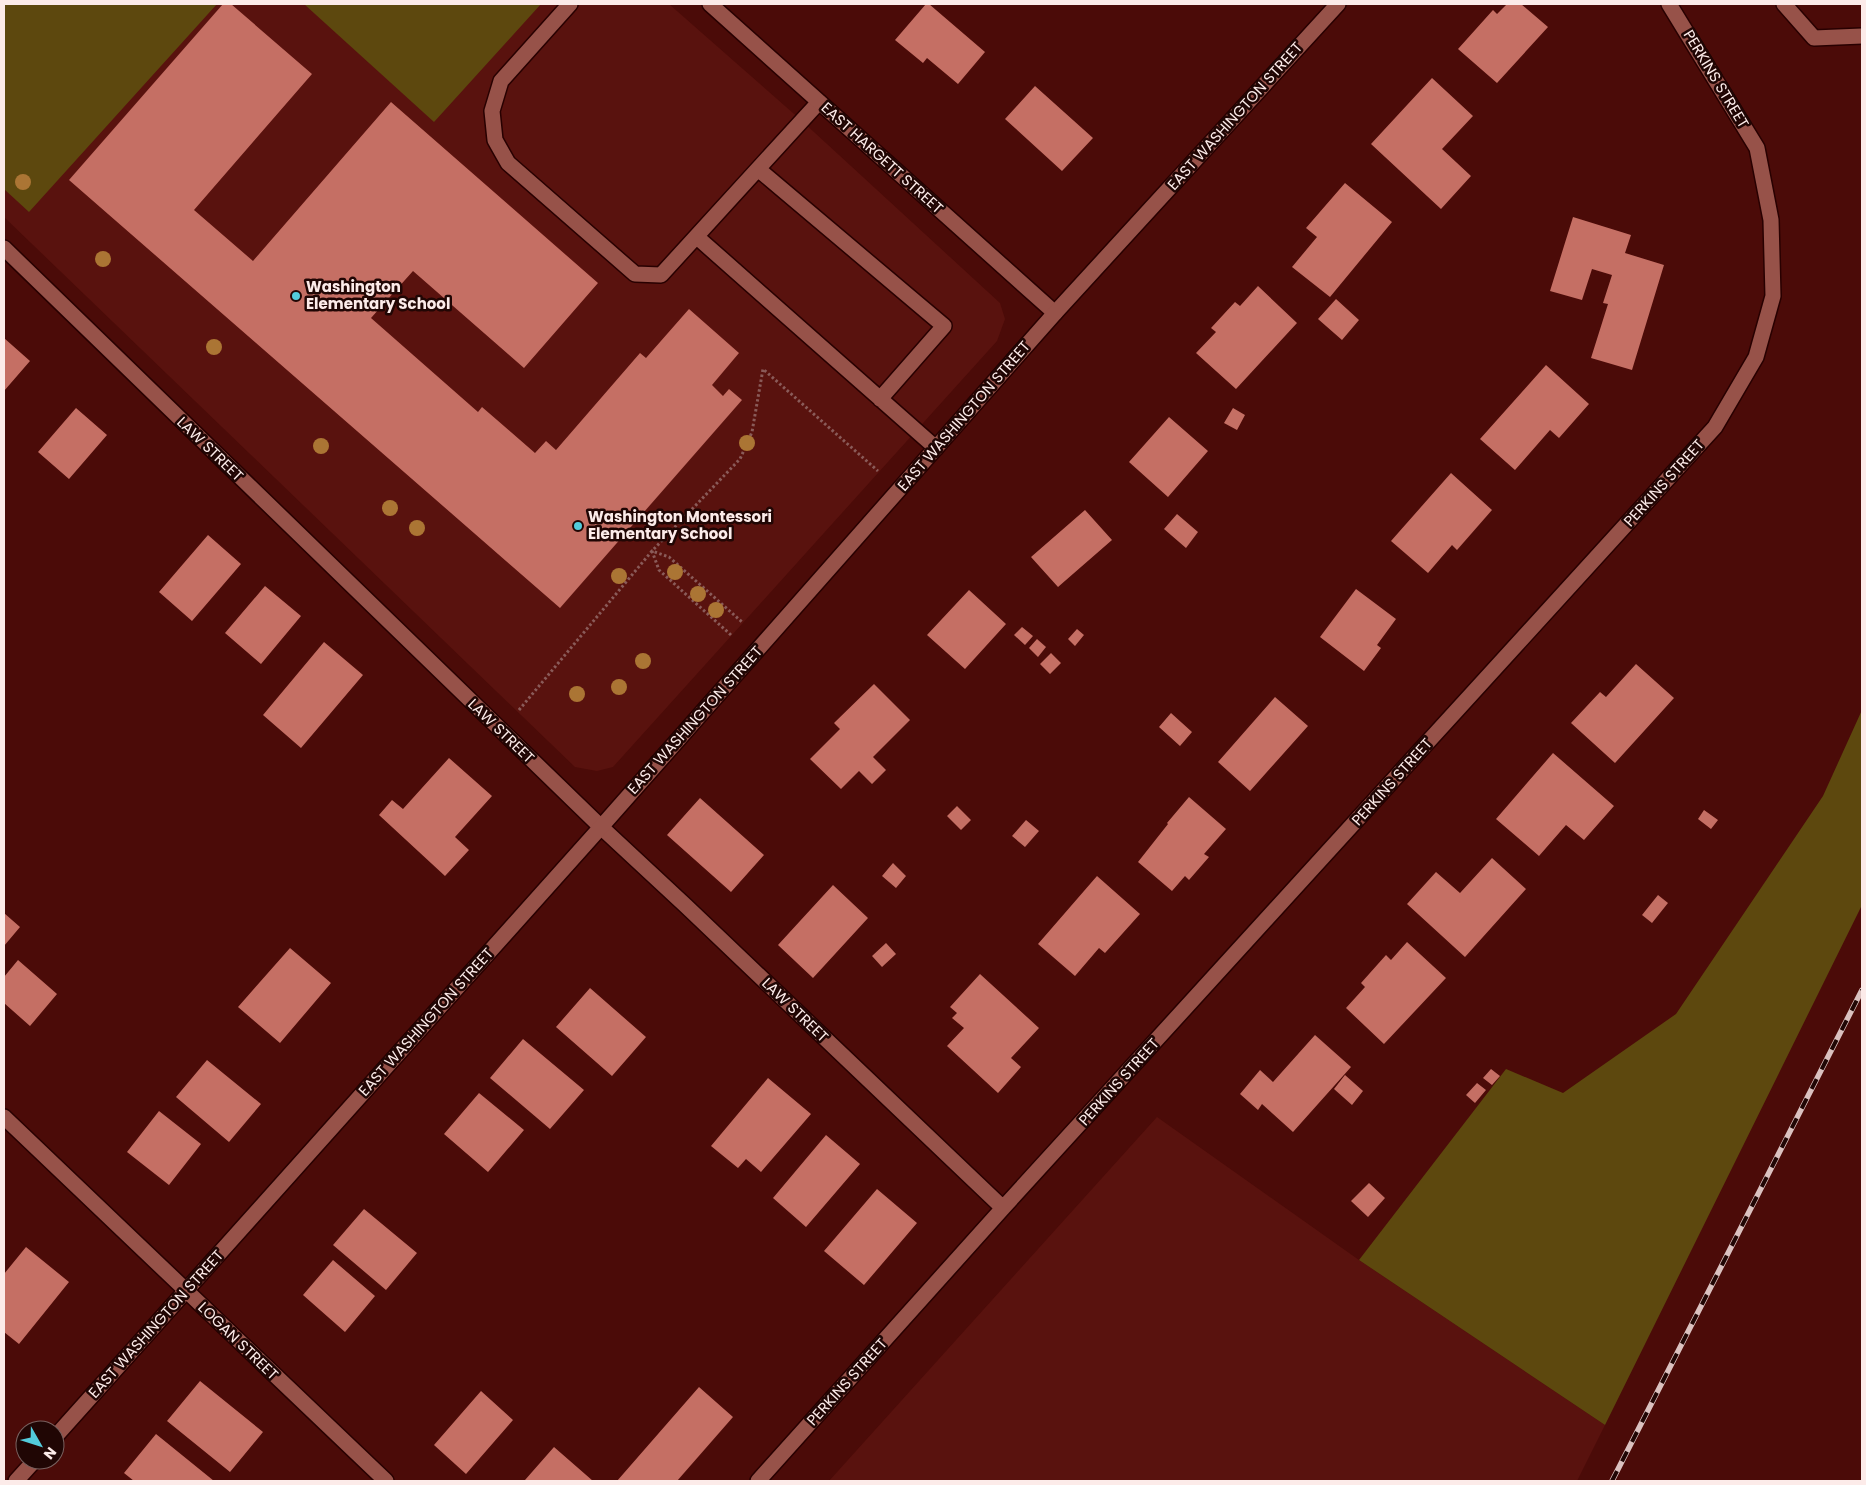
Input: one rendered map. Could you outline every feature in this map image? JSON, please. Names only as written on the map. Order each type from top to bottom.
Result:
[{"type":"street","points":[[570,4],[501,81],[492,111],[496,140],[508,163],[635,274],[661,276],[819,102]]},
{"type":"street","name":"EAST HARGETT STREET","points":[[710,4],[1055,313]]},
{"type":"street","name":"EAST WASHINGTON STREET","points":[[65,1427],[1055,313],[1338,4]]},
{"type":"street","name":"PERKINS STREET","points":[[758,1481],[1003,1208],[1715,427],[1756,357],[1773,296],[1771,220],[1757,148],[1669,4]]},
{"type":"street","points":[[1784,4],[1814,38],[1862,36]]},
{"type":"street","points":[[758,169],[944,326],[880,398]]},
{"type":"street","points":[[697,237],[936,448]]},
{"type":"street","name":"LAW STREET","points":[[4,248],[600,827],[686,906],[1003,1208]]},
{"type":"street","name":"LOGAN STREET","points":[[4,1117],[386,1481]]},
{"type":"street","points":[[16,1481],[26,1470]]},
{"type":"path","points":[[518,711],[652,552],[740,459],[752,432],[763,369],[878,471]]},
{"type":"path","points":[[652,552],[669,557],[742,622]]},
{"type":"path","points":[[652,552],[659,570],[731,635]]},
{"type":"shaded area","name":"Washington Montessori Elementary School","points":[[4,4],[669,4],[802,121],[1000,303],[1005,319],[997,341],[613,767],[597,771],[575,767],[4,217]]},
{"type":"shaded area","points":[[4,4],[217,4],[29,212],[4,189]]},
{"type":"shaded area","points":[[304,4],[541,4],[434,122]]},
{"type":"shaded area","points":[[1862,710],[1862,905],[1605,1425],[1359,1260],[1506,1069],[1563,1093],[1676,1014],[1823,796]]},
{"type":"shaded area","points":[[1157,1117],[1359,1260],[1605,1425],[1577,1481],[829,1481]]},
{"type":"building","name":"Washington Elementary School","points":[[223,4],[231,4],[312,74],[194,210],[253,261],[391,102],[598,283],[524,368],[413,271],[371,318],[478,412],[482,407],[535,453],[546,441],[556,450],[640,353],[646,358],[689,309],[739,353],[712,385],[723,396],[729,389],[742,400],[560,608],[69,180]]},
{"type":"building","points":[[926,4],[929,4],[985,52],[958,84],[927,58],[923,63],[895,40]]},
{"type":"building","points":[[1507,4],[1521,4],[1548,27],[1497,83],[1458,49],[1493,10],[1497,14]]},
{"type":"building","points":[[1432,78],[1473,116],[1442,149],[1471,176],[1441,209],[1371,144]]},
{"type":"building","points":[[1035,86],[1093,138],[1062,171],[1005,119]]},
{"type":"building","points":[[1345,183],[1392,222],[1330,297],[1292,267],[1317,237],[1306,228]]},
{"type":"building","points":[[1573,217],[1631,235],[1625,253],[1664,265],[1632,370],[1591,358],[1608,304],[1603,303],[1612,275],[1592,269],[1582,300],[1550,291]]},
{"type":"building","points":[[1258,286],[1297,323],[1236,389],[1196,353],[1216,332],[1211,328],[1235,302],[1240,306]]},
{"type":"building","points":[[1336,299],[1359,320],[1342,340],[1318,319]]},
{"type":"building","points":[[4,338],[30,361],[4,391]]},
{"type":"building","points":[[1546,365],[1589,404],[1559,438],[1550,430],[1515,470],[1480,439]]},
{"type":"building","points":[[76,408],[107,435],[69,479],[38,452]]},
{"type":"building","points":[[1233,408],[1245,415],[1237,430],[1224,423]]},
{"type":"building","points":[[1169,417],[1208,451],[1168,497],[1129,462]]},
{"type":"building","points":[[1451,473],[1492,510],[1457,550],[1452,545],[1428,573],[1391,541]]},
{"type":"building","points":[[1085,510],[1112,540],[1058,587],[1031,557]]},
{"type":"building","points":[[1177,514],[1198,532],[1186,548],[1164,529]]},
{"type":"building","points":[[208,535],[241,564],[192,621],[159,592]]},
{"type":"building","points":[[265,586],[301,616],[261,664],[225,633]]},
{"type":"building","points":[[1356,589],[1396,619],[1377,645],[1381,648],[1364,671],[1320,637]]},
{"type":"building","points":[[969,590],[1006,624],[965,669],[927,635]]},
{"type":"building","points":[[1022,627],[1033,636],[1025,645],[1014,635]]},
{"type":"building","points":[[1077,629],[1084,635],[1075,646],[1068,639]]},
{"type":"building","points":[[1037,639],[1046,647],[1038,657],[1029,648]]},
{"type":"building","points":[[324,642],[363,675],[301,748],[263,715]]},
{"type":"building","points":[[1051,653],[1061,663],[1050,674],[1040,664]]},
{"type":"building","points":[[1636,664],[1674,698],[1615,763],[1571,723],[1600,692],[1606,697]]},
{"type":"building","points":[[874,684],[910,720],[873,757],[886,770],[872,784],[859,771],[841,789],[810,759],[840,729],[834,723]]},
{"type":"building","points":[[1275,697],[1308,726],[1250,791],[1218,762]]},
{"type":"building","points":[[1171,713],[1192,732],[1180,746],[1159,727]]},
{"type":"building","points":[[1553,753],[1614,806],[1584,840],[1566,825],[1539,856],[1496,819]]},
{"type":"building","points":[[449,758],[492,796],[455,837],[469,850],[445,876],[379,815],[392,800],[403,809]]},
{"type":"building","points":[[1189,797],[1226,829],[1204,854],[1209,857],[1189,880],[1185,876],[1172,891],[1138,862]]},
{"type":"building","points":[[700,798],[764,855],[731,892],[667,835]]},
{"type":"building","points":[[957,806],[971,820],[961,830],[947,816]]},
{"type":"building","points":[[1704,810],[1718,820],[1711,829],[1698,819]]},
{"type":"building","points":[[1026,820],[1039,831],[1025,847],[1012,836]]},
{"type":"building","points":[[1492,858],[1526,889],[1465,957],[1407,904],[1436,872],[1460,893]]},
{"type":"building","points":[[893,863],[906,876],[896,888],[882,876]]},
{"type":"building","points":[[1097,876],[1140,914],[1105,953],[1099,948],[1075,976],[1038,944]]},
{"type":"building","points":[[833,885],[868,918],[813,978],[778,945]]},
{"type":"building","points":[[1658,895],[1668,903],[1652,923],[1642,915]]},
{"type":"building","points":[[4,913],[20,927],[4,946]]},
{"type":"building","points":[[1407,942],[1446,978],[1384,1044],[1346,1008],[1365,987],[1361,983],[1386,955],[1391,960]]},
{"type":"building","points":[[886,943],[896,954],[882,967],[872,956]]},
{"type":"building","points":[[290,948],[331,983],[280,1043],[238,1007]]},
{"type":"building","points":[[18,960],[57,994],[30,1026],[4,1003],[4,977]]},
{"type":"building","points":[[980,974],[1039,1028],[1011,1058],[1021,1067],[998,1093],[947,1046],[964,1028],[952,1018],[957,1013],[950,1007]]},
{"type":"building","points":[[590,988],[646,1037],[612,1076],[556,1027]]},
{"type":"building","points":[[1315,1035],[1351,1067],[1293,1132],[1262,1104],[1258,1110],[1240,1094],[1260,1070],[1273,1082]]},
{"type":"building","points":[[523,1039],[584,1090],[550,1129],[490,1078]]},
{"type":"building","points":[[207,1060],[261,1104],[229,1142],[176,1097]]},
{"type":"building","points":[[1491,1069],[1500,1076],[1492,1085],[1483,1078]]},
{"type":"building","points":[[1345,1075],[1363,1091],[1352,1105],[1334,1089]]},
{"type":"building","points":[[768,1078],[811,1114],[761,1172],[746,1159],[738,1168],[711,1146]]},
{"type":"building","points":[[1477,1083],[1486,1090],[1475,1103],[1466,1095]]},
{"type":"building","points":[[479,1093],[524,1130],[488,1172],[444,1134]]},
{"type":"building","points":[[159,1111],[201,1144],[169,1185],[127,1152]]},
{"type":"building","points":[[826,1135],[860,1164],[806,1227],[773,1198]]},
{"type":"building","points":[[1369,1183],[1385,1198],[1368,1217],[1351,1201]]},
{"type":"building","points":[[877,1189],[917,1223],[864,1285],[824,1251]]},
{"type":"building","points":[[364,1209],[417,1253],[386,1290],[333,1245]]},
{"type":"building","points":[[26,1247],[69,1282],[19,1344],[4,1332],[4,1274]]},
{"type":"building","points":[[333,1260],[375,1296],[345,1332],[303,1295]]},
{"type":"building","points":[[200,1381],[263,1432],[230,1472],[167,1421]]},
{"type":"building","points":[[699,1387],[733,1417],[677,1481],[617,1481]]},
{"type":"building","points":[[481,1391],[513,1420],[466,1474],[434,1445]]},
{"type":"building","points":[[156,1434],[214,1481],[134,1481],[124,1473]]},
{"type":"building","points":[[554,1447],[593,1481],[525,1480]]},
{"type":"railway","points":[[1612,1481],[1862,990]]},
{"type":"place","name":"Washington Elementary School","points":[[296,296]]},
{"type":"place","name":"Washington Montessori Elementary School","points":[[578,526]]}]
